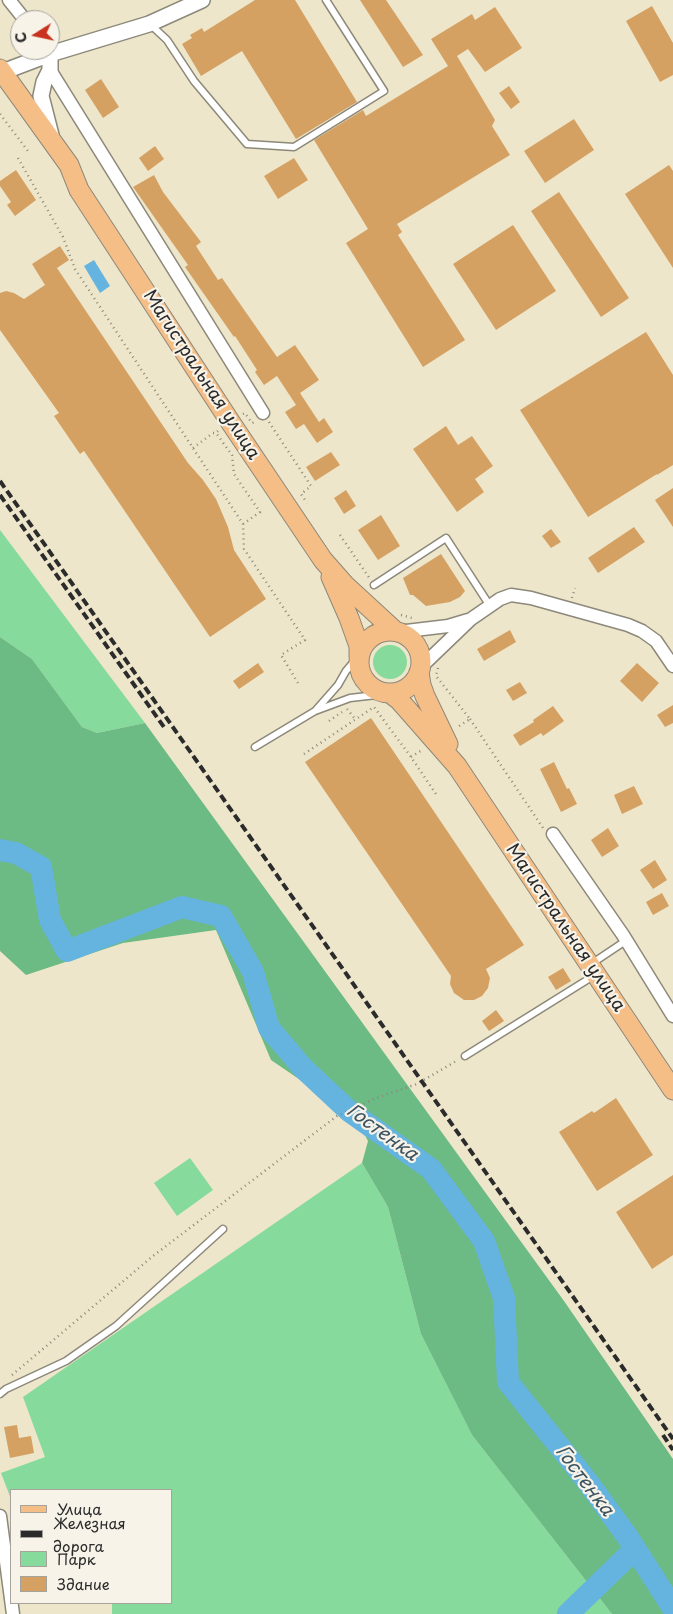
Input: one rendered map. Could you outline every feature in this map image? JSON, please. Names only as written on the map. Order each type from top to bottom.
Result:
[{"type":"main road","name":"Магистральная улица","points":[[1,76],[69,165],[79,190],[323,560],[345,585],[397,626],[416,645],[419,652],[425,696],[439,738],[673,1090]]},
{"type":"main road","name":"Магистральная улица","points":[[1,76],[59,173],[79,190]]},
{"type":"main road","name":"Магистральная улица","points":[[323,560],[350,618],[358,646],[358,668],[364,680],[373,689],[398,700],[439,738]]},
{"type":"main road","points":[[359,657],[362,648],[370,638],[397,626]]},
{"type":"main road","points":[[388,694],[408,688],[420,670]]},
{"type":"street","points":[[9,0],[17,10]]},
{"type":"street","points":[[60,49],[149,24],[202,0]]},
{"type":"street","points":[[1,76],[33,60]]},
{"type":"street","points":[[49,60],[50,70],[44,82],[41,96],[52,142]]},
{"type":"street","name":"Магистральная улица","points":[[50,70],[263,413]]},
{"type":"street","points":[[420,670],[471,619],[500,599],[511,595],[524,596],[568,608],[628,625],[645,632],[661,647],[673,666]]},
{"type":"street","points":[[397,626],[433,628],[448,626],[471,619]]},
{"type":"street","points":[[553,834],[627,940],[673,1016]]},
{"type":"street","points":[[0,1516],[10,1598]]},
{"type":"lane","points":[[149,24],[167,40],[194,81],[247,144],[294,146],[384,91],[326,0]]},
{"type":"lane","points":[[374,585],[446,538],[490,606]]},
{"type":"lane","points":[[315,710],[338,686],[346,671],[359,657]]},
{"type":"lane","points":[[255,747],[315,710],[350,698],[388,694]]},
{"type":"lane","points":[[465,1056],[593,969],[627,940]]},
{"type":"lane","points":[[0,1394],[6,1389],[66,1362],[116,1326],[223,1229]]},
{"type":"path","points":[[0,114],[28,151]]},
{"type":"path","points":[[18,158],[62,237],[75,270],[243,524],[244,549],[305,640],[280,655],[298,683]]},
{"type":"path","points":[[263,413],[312,486],[301,494],[307,503]]},
{"type":"path","points":[[193,448],[213,432],[216,433]]},
{"type":"path","points":[[340,535],[374,585]]},
{"type":"path","points":[[568,608],[575,588]]},
{"type":"path","points":[[397,626],[429,623],[433,628]]},
{"type":"path","points":[[445,644],[449,650],[443,656],[436,676],[470,719],[544,829],[553,834]]},
{"type":"path","points":[[304,754],[374,707],[438,797]]},
{"type":"path","points":[[329,721],[347,708],[355,719]]},
{"type":"path","points":[[411,757],[470,719]]},
{"type":"path","points":[[7,1379],[153,1256],[337,1116],[376,1098],[417,1084],[465,1056]]},
{"type":"green space","points":[[0,530],[145,723],[97,733],[82,727],[32,659],[0,637]]},
{"type":"green space","points":[[0,637],[32,659],[82,727],[97,733],[145,723],[564,1301],[673,1459],[673,1614],[612,1614],[472,1435],[421,1334],[388,1207],[362,1163],[368,1141],[356,1118],[271,1060],[216,930],[123,943],[26,975],[0,951]]},
{"type":"green space","points":[[390,645],[397,646],[402,650],[406,655],[406,669],[402,674],[397,678],[390,679],[383,678],[378,674],[374,669],[373,662],[374,655],[378,650],[383,646]]},
{"type":"green space","points":[[190,1158],[213,1190],[177,1216],[154,1183]]},
{"type":"green space","points":[[362,1163],[388,1207],[421,1334],[472,1435],[612,1614],[112,1614],[112,1604],[172,1604],[172,1489],[10,1489],[10,1496],[1,1473],[45,1457],[23,1397]]},
{"type":"water","points":[[94,260],[110,286],[100,293],[84,266]]},
{"type":"building","points":[[255,0],[295,0],[357,102],[296,139],[242,51],[201,76],[182,44],[192,38],[190,35],[202,28],[204,32]]},
{"type":"building","points":[[360,0],[386,0],[423,55],[403,67]]},
{"type":"building","points":[[652,6],[673,43],[673,75],[660,82],[626,21]]},
{"type":"building","points":[[495,7],[522,48],[485,72],[468,49],[457,56],[495,120],[492,126],[510,155],[397,224],[402,232],[398,235],[465,340],[423,367],[346,243],[368,229],[314,140],[363,110],[366,116],[448,66],[431,39],[472,14],[475,20]]},
{"type":"building","points":[[101,79],[119,107],[103,118],[85,90]]},
{"type":"building","points":[[509,86],[520,102],[511,109],[499,93]]},
{"type":"building","points":[[574,119],[594,150],[545,183],[524,151]]},
{"type":"building","points":[[155,146],[164,159],[148,171],[139,158]]},
{"type":"building","points":[[294,158],[308,180],[278,199],[264,176]]},
{"type":"building","points":[[669,165],[673,171],[673,268],[625,194]]},
{"type":"building","points":[[16,170],[36,200],[15,216],[7,205],[11,202],[0,186],[0,181]]},
{"type":"building","points":[[154,175],[163,192],[201,242],[196,246],[218,280],[222,278],[277,357],[295,345],[319,380],[300,393],[319,422],[324,418],[333,432],[317,443],[304,424],[296,429],[285,412],[296,405],[277,376],[264,385],[255,372],[257,370],[235,336],[185,267],[188,265],[133,187]]},
{"type":"building","points":[[559,192],[629,298],[601,317],[531,211]]},
{"type":"building","points":[[513,225],[556,291],[496,330],[453,264]]},
{"type":"building","points":[[60,246],[69,260],[57,268],[188,463],[216,499],[228,527],[234,550],[266,599],[210,637],[84,451],[80,454],[54,416],[59,413],[0,330],[0,293],[6,291],[14,293],[24,299],[45,285],[32,264]]},
{"type":"building","points":[[646,332],[673,375],[673,465],[588,517],[520,410]]},
{"type":"building","points":[[446,426],[458,445],[472,436],[493,466],[475,479],[484,492],[457,512],[413,449]]},
{"type":"building","points":[[331,452],[340,465],[315,481],[306,467]]},
{"type":"building","points":[[673,488],[673,527],[655,500]]},
{"type":"building","points":[[346,490],[356,506],[344,514],[334,498]]},
{"type":"building","points":[[381,515],[400,546],[378,560],[358,530]]},
{"type":"building","points":[[634,527],[645,542],[598,573],[588,558]]},
{"type":"building","points":[[551,529],[561,542],[551,548],[542,536]]},
{"type":"building","points":[[441,554],[465,591],[460,597],[450,602],[426,606],[413,595],[410,595],[403,578]]},
{"type":"building","points":[[510,630],[516,642],[484,661],[477,649]]},
{"type":"building","points":[[258,663],[264,672],[239,689],[233,681]]},
{"type":"building","points":[[637,663],[659,683],[642,702],[620,681]]},
{"type":"building","points":[[520,682],[527,693],[513,701],[506,690]]},
{"type":"building","points":[[673,705],[673,723],[665,727],[657,715]]},
{"type":"building","points":[[553,706],[564,721],[543,736],[541,733],[520,746],[513,735],[534,722],[533,720]]},
{"type":"building","points":[[371,718],[524,945],[486,969],[490,978],[488,988],[482,996],[474,1000],[464,1000],[454,993],[450,984],[451,976],[305,762]]},
{"type":"building","points":[[554,762],[567,789],[569,788],[577,804],[561,812],[540,769]]},
{"type":"building","points":[[634,786],[643,804],[622,814],[614,795]]},
{"type":"building","points":[[608,828],[619,846],[602,857],[591,840]]},
{"type":"building","points":[[655,860],[667,880],[653,889],[640,870]]},
{"type":"building","points":[[662,893],[669,906],[653,915],[646,902]]},
{"type":"building","points":[[563,968],[571,981],[556,990],[548,977]]},
{"type":"building","points":[[496,1010],[504,1021],[489,1031],[482,1021]]},
{"type":"building","points":[[616,1098],[653,1155],[597,1191],[559,1132],[592,1111],[594,1113]]},
{"type":"building","points":[[673,1175],[673,1255],[652,1269],[616,1212]]},
{"type":"building","points":[[17,1425],[19,1438],[31,1436],[34,1453],[10,1458],[4,1427]]},
{"type":"waterway","name":"Гостенка","points":[[0,850],[16,853],[41,867],[50,920],[67,951],[182,907],[221,916],[253,972],[269,1028],[303,1068],[349,1111],[431,1169],[484,1241],[504,1298],[508,1382],[587,1481],[627,1536],[673,1608]]},
{"type":"waterway","points":[[568,1614],[635,1549]]},
{"type":"railway","points":[[0,481],[673,1439]]},
{"type":"railway","points":[[0,495],[166,730]]},
{"type":"railway","points":[[663,1435],[673,1450]]}]
